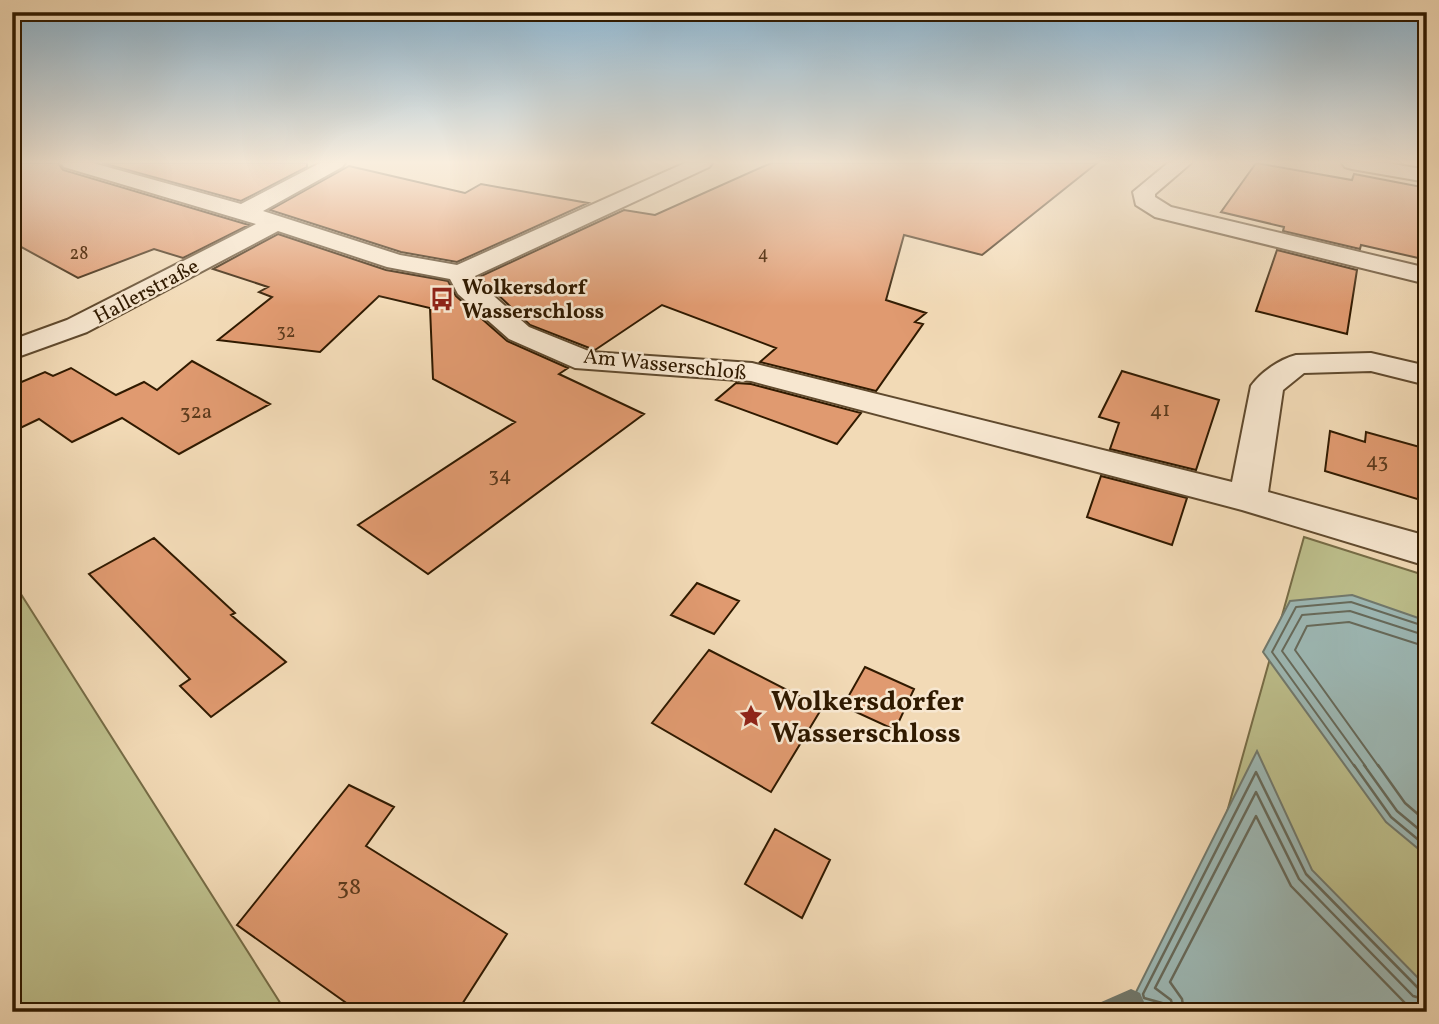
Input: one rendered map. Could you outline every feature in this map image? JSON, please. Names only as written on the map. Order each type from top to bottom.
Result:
[{"type":"street","points":[[239,211],[396,262],[460,273],[597,211]]},
{"type":"street","points":[[1161,211],[1427,276]]},
{"type":"street","name":"Hallerstraße","points":[[12,351],[77,326],[276,223]]},
{"type":"street","name":"Am Wasserschloß","points":[[460,273],[468,288],[519,333],[586,361],[752,372],[1248,499],[1427,551]]},
{"type":"street","points":[[1248,499],[1268,386],[1296,364],[1371,362],[1427,376]]},
{"type":"green space","points":[[1304,537],[1427,576],[1427,1012],[1171,1012]]},
{"type":"green space","points":[[12,580],[286,1012],[12,1012]]},
{"type":"water","points":[[1352,595],[1427,621],[1427,856],[1386,822],[1263,652],[1290,601]]},
{"type":"water","points":[[1257,751],[1312,870],[1427,987],[1427,1012],[1171,1012],[1131,1002]]},
{"type":"building","points":[[12,211],[201,211],[249,225],[183,258],[154,249],[78,278],[12,242]]},
{"type":"building","points":[[272,211],[571,211],[457,262],[401,252]]},
{"type":"building","points":[[622,211],[655,215],[664,211],[1037,211],[982,255],[904,235],[886,300],[926,313],[915,322],[923,324],[876,391],[760,362],[776,348],[662,305],[595,350],[530,325],[479,277]]},
{"type":"building","points":[[1427,211],[1427,260],[1361,245],[1360,249],[1283,231],[1284,227],[1221,212]]},
{"type":"building","points":[[278,234],[386,270],[448,281],[456,296],[507,341],[568,368],[559,374],[644,414],[428,574],[358,525],[515,422],[433,379],[430,308],[379,296],[320,352],[218,340],[272,297],[259,292],[268,287],[213,269]]},
{"type":"building","points":[[1277,250],[1357,270],[1347,334],[1256,311]]},
{"type":"building","points":[[192,361],[270,404],[179,454],[122,418],[72,442],[39,419],[12,432],[12,386],[45,372],[53,376],[71,368],[116,395],[144,382],[157,390]]},
{"type":"building","points":[[1122,371],[1219,400],[1196,470],[1110,449],[1119,423],[1099,417]]},
{"type":"building","points":[[736,383],[751,384],[861,413],[837,444],[716,400]]},
{"type":"building","points":[[1330,431],[1365,442],[1366,432],[1427,449],[1427,502],[1325,471]]},
{"type":"building","points":[[1101,476],[1187,498],[1172,545],[1087,517]]},
{"type":"building","points":[[154,538],[235,613],[231,615],[286,662],[211,717],[180,686],[190,679],[89,574]]},
{"type":"building","points":[[697,583],[739,601],[714,634],[671,615]]},
{"type":"building","points":[[709,650],[822,708],[771,792],[652,723]]},
{"type":"building","points":[[865,667],[914,689],[895,730],[843,706]]},
{"type":"building","points":[[349,785],[394,807],[366,846],[507,934],[457,1012],[359,1012],[237,925]]},
{"type":"building","points":[[775,829],[830,860],[802,918],[745,884]]},
{"type":"waterway","points":[[1108,1012],[1131,1002]]},
{"type":"place","name":"Wolkersdorf Wasserschloss","points":[[442,299]]},
{"type":"place","name":"Wolkersdorfer Wasserschloss","points":[[751,716]]}]
